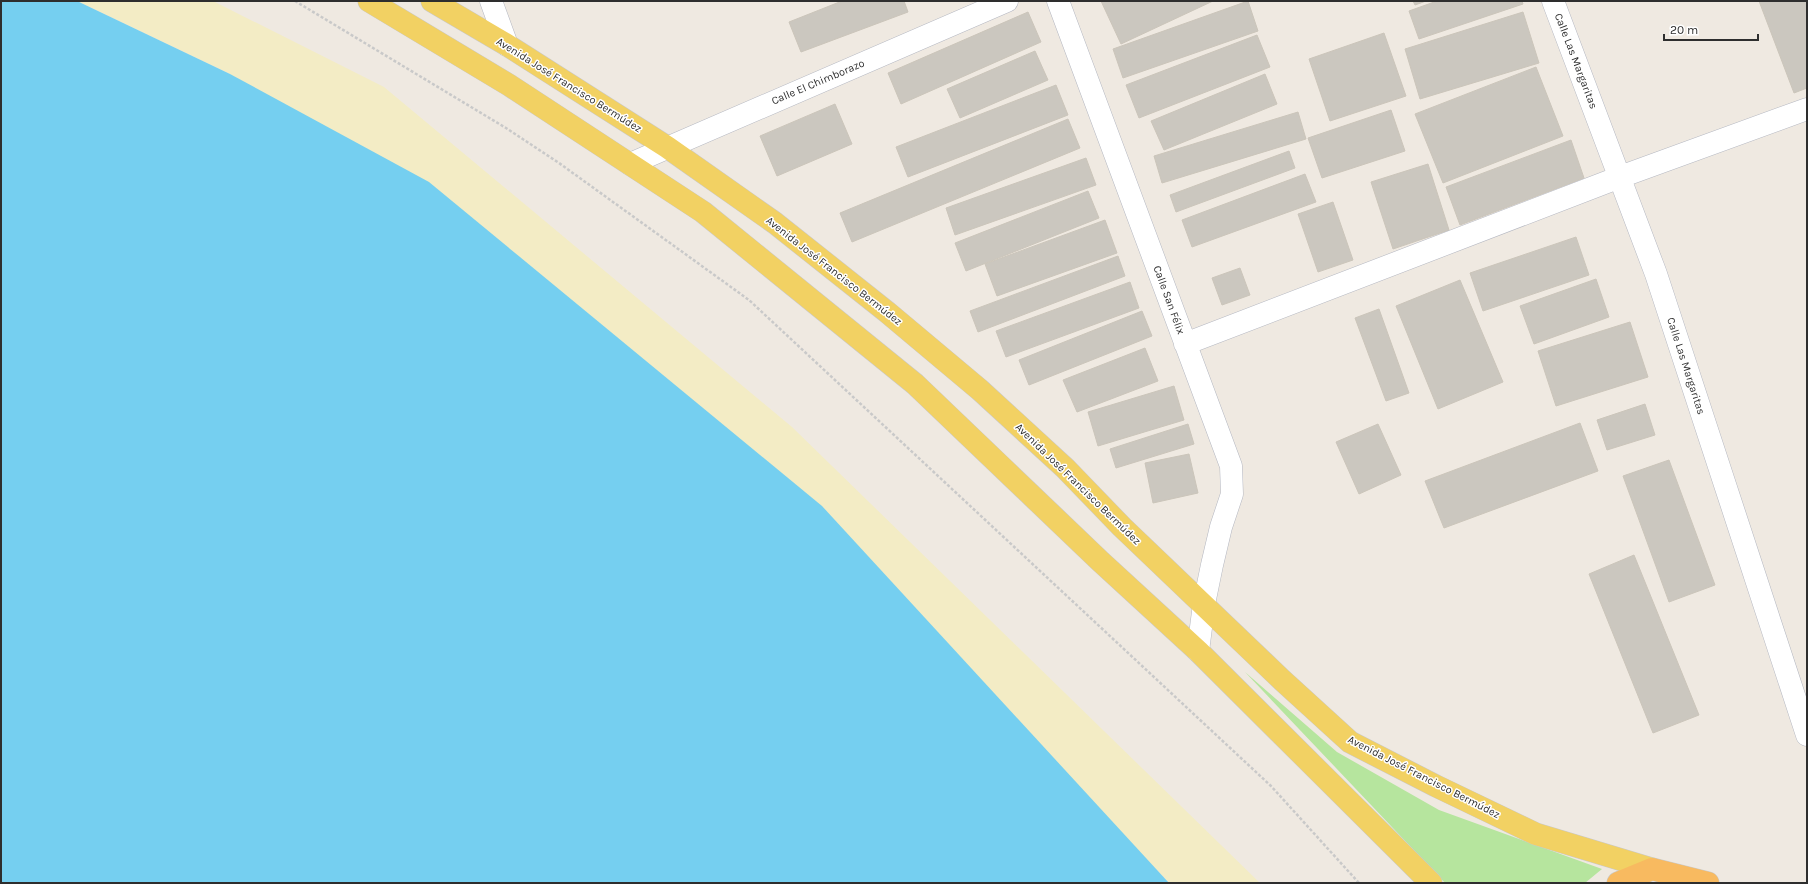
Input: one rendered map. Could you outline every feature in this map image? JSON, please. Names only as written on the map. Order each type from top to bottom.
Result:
[{"type":"highway","points":[[1618,883],[1652,868]]},
{"type":"highway","name":"Avenida José Francisco Bermúdez","points":[[1652,868],[1708,883]]},
{"type":"main road","points":[[369,1],[509,85],[703,212],[915,384],[1100,561],[1198,650],[1431,883]]},
{"type":"main road","name":"Avenida José Francisco Bermúdez","points":[[432,1],[507,45],[667,147],[775,223],[887,312],[980,390],[1065,468],[1122,527],[1282,680],[1350,742],[1436,786],[1536,834],[1652,868]]},
{"type":"street","points":[[490,1],[507,45]]},
{"type":"street","name":"Calle El Chimborazo","points":[[630,164],[1007,1]]},
{"type":"street","name":"Calle San Félix","points":[[1058,1],[1231,466],[1232,494],[1221,527],[1204,604],[1198,650]]},
{"type":"street","name":"Calle Las Margaritas","points":[[1553,1],[1656,274],[1807,736]]},
{"type":"street","points":[[1185,344],[1620,177],[1807,109]]},
{"type":"path","points":[[295,1],[506,128],[565,168],[749,300],[1271,786],[1359,883]]},
{"type":"green space","points":[[1245,672],[1337,752],[1439,810],[1602,869],[1585,883],[1445,883]]},
{"type":"sand","points":[[77,1],[213,1],[384,87],[792,427],[1260,883],[1169,883],[1156,869],[230,74]]},
{"type":"water","points":[[1,1],[77,1],[230,74],[429,182],[822,506],[1169,883],[1,883]]},
{"type":"building","points":[[842,1],[904,1],[908,12],[801,52],[789,22]]},
{"type":"building","points":[[1101,1],[1213,1],[1121,44]]},
{"type":"building","points":[[1248,1],[1258,31],[1123,78],[1113,49]]},
{"type":"building","points":[[1413,1],[1426,1],[1415,5]]},
{"type":"building","points":[[1437,1],[1522,1],[1523,4],[1419,39],[1409,11]]},
{"type":"building","points":[[1759,1],[1807,1],[1807,88],[1794,93]]},
{"type":"building","points":[[1028,12],[1041,42],[901,104],[888,73]]},
{"type":"building","points":[[1523,12],[1539,63],[1420,99],[1405,49]]},
{"type":"building","points":[[1384,33],[1406,96],[1330,121],[1309,59]]},
{"type":"building","points":[[1257,35],[1270,67],[1139,118],[1126,85]]},
{"type":"building","points":[[1035,51],[1048,80],[960,118],[947,89]]},
{"type":"building","points":[[1536,67],[1563,136],[1443,183],[1415,114]]},
{"type":"building","points":[[1265,74],[1277,104],[1164,150],[1151,121]]},
{"type":"building","points":[[1056,85],[1068,115],[908,177],[896,147]]},
{"type":"building","points":[[835,104],[852,144],[777,176],[760,136]]},
{"type":"building","points":[[1391,110],[1405,151],[1322,178],[1308,138]]},
{"type":"building","points":[[1298,112],[1306,139],[1162,183],[1154,156]]},
{"type":"building","points":[[1068,119],[1080,148],[852,242],[840,213]]},
{"type":"building","points":[[1571,140],[1584,178],[1460,225],[1446,187]]},
{"type":"building","points":[[1289,151],[1295,168],[1176,212],[1170,195]]},
{"type":"building","points":[[1086,158],[1096,185],[955,235],[946,208]]},
{"type":"building","points":[[1428,164],[1449,230],[1393,249],[1371,182]]},
{"type":"building","points":[[1305,174],[1316,202],[1192,247],[1182,220]]},
{"type":"building","points":[[1088,191],[1099,218],[966,271],[955,243]]},
{"type":"building","points":[[1333,202],[1353,260],[1318,272],[1298,214]]},
{"type":"building","points":[[1105,220],[1117,253],[997,296],[985,264]]},
{"type":"building","points":[[1576,237],[1589,275],[1483,311],[1470,273]]},
{"type":"building","points":[[1118,256],[1125,276],[978,332],[970,311]]},
{"type":"building","points":[[1240,268],[1250,295],[1222,305],[1212,278]]},
{"type":"building","points":[[1596,279],[1609,317],[1534,344],[1520,306]]},
{"type":"building","points":[[1460,280],[1503,382],[1438,409],[1396,306]]},
{"type":"building","points":[[1130,282],[1139,308],[1006,357],[996,331]]},
{"type":"building","points":[[1379,309],[1409,393],[1386,401],[1355,318]]},
{"type":"building","points":[[1142,311],[1152,336],[1029,385],[1019,360]]},
{"type":"building","points":[[1630,322],[1648,377],[1556,406],[1538,351]]},
{"type":"building","points":[[1145,348],[1158,381],[1077,412],[1063,380]]},
{"type":"building","points":[[1174,386],[1184,420],[1098,446],[1088,412]]},
{"type":"building","points":[[1645,404],[1655,435],[1607,450],[1597,420]]},
{"type":"building","points":[[1580,423],[1598,471],[1444,528],[1425,481]]},
{"type":"building","points":[[1188,424],[1194,444],[1116,468],[1110,449]]},
{"type":"building","points":[[1378,424],[1401,475],[1359,494],[1336,442]]},
{"type":"building","points":[[1189,454],[1198,493],[1153,503],[1145,463]]},
{"type":"building","points":[[1669,460],[1715,585],[1669,602],[1623,476]]},
{"type":"building","points":[[1634,555],[1699,715],[1653,733],[1589,574]]}]
